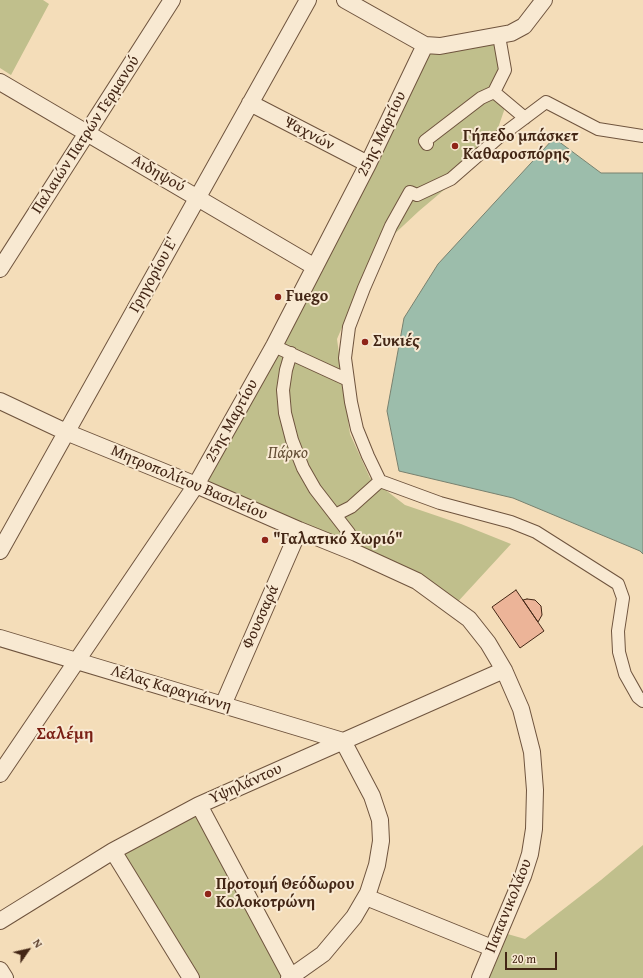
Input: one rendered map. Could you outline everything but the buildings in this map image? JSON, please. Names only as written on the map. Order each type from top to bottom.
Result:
[{"type":"street","name":"Παλαιών Πατρών Γερμανού","points":[[0,270],[172,0]]},
{"type":"street","name":"Γρηγορίου Ε'","points":[[0,550],[308,0]]},
{"type":"street","points":[[345,0],[425,45],[440,46],[511,33],[524,26],[544,0]]},
{"type":"street","points":[[428,144],[425,141],[480,98],[494,92],[505,70],[499,36]]},
{"type":"street","name":"25ης Μαρτίου","points":[[0,774],[196,485],[274,346],[368,164],[425,45]]},
{"type":"street","name":"Αιδηψού","points":[[0,82],[315,267]]},
{"type":"street","points":[[494,92],[525,118]]},
{"type":"street","points":[[643,136],[598,129],[546,102],[498,138],[451,179],[417,195],[410,192],[391,226],[364,288],[349,327],[345,358],[357,429],[380,481],[440,503],[511,522],[536,532],[618,584],[623,598],[618,631],[619,652],[625,674],[638,697],[643,701]]},
{"type":"street","name":"Ψαχνών","points":[[250,103],[368,164]]},
{"type":"street","points":[[274,346],[348,380]]},
{"type":"street","points":[[291,353],[286,370],[283,390],[285,413],[292,440],[303,468],[315,489],[349,533],[356,553]]},
{"type":"street","name":"Μητροπολίτου Βασιλείου","points":[[0,401],[66,432],[196,485],[356,553],[417,581],[469,619],[488,643],[504,670]]},
{"type":"street","points":[[335,515],[351,507],[380,481]]},
{"type":"street","name":"Φουσσαρά","points":[[223,704],[300,530]]},
{"type":"street","name":"Λέλας Καραγιάννη","points":[[0,638],[343,740]]},
{"type":"street","name":"Υψηλάντου","points":[[0,921],[113,851],[199,805],[504,670]]},
{"type":"street","name":"Παπανικολάου","points":[[480,978],[523,876],[530,854],[534,829],[536,790],[532,752],[521,709],[504,670]]},
{"type":"street","points":[[199,805],[290,978],[323,954],[354,917],[366,896],[377,865],[381,841],[380,820],[372,796],[343,740]]},
{"type":"street","points":[[113,851],[191,978]]},
{"type":"street","points":[[366,896],[492,948]]},
{"type":"street","points":[[0,970],[5,978]]},
{"type":"green space","points":[[0,0],[43,0],[49,4],[11,75],[0,68]]},
{"type":"green space","name":"Πάρκο","points":[[499,36],[505,70],[494,92],[506,105],[490,151],[419,211],[374,253],[337,339],[350,434],[370,478],[405,505],[461,524],[511,544],[453,607],[417,581],[196,485],[425,45]]},
{"type":"green space","points":[[199,805],[289,978],[191,978],[113,851]]},
{"type":"green space","points":[[643,845],[643,978],[485,978],[504,933],[525,939],[601,880]]},
{"type":"shaded area","points":[[554,138],[601,173],[643,173],[643,554],[640,551],[513,498],[399,471],[387,411],[404,318],[438,264]]},
{"type":"place","name":"Γήπεδο μπάσκετ Καθαροσπόρης","points":[[455,146]]},
{"type":"place","name":"Fuego","points":[[278,297]]},
{"type":"place","name":"Συκιές","points":[[365,342]]},
{"type":"place","name":"\"Γαλατικό Χωριό\"","points":[[265,540]]},
{"type":"place","name":"Προτομή Θεόδωρου Κολοκοτρώνη","points":[[208,894]]},
{"type":"district","name":"Σαλέμη","points":[[65,735]]}]
